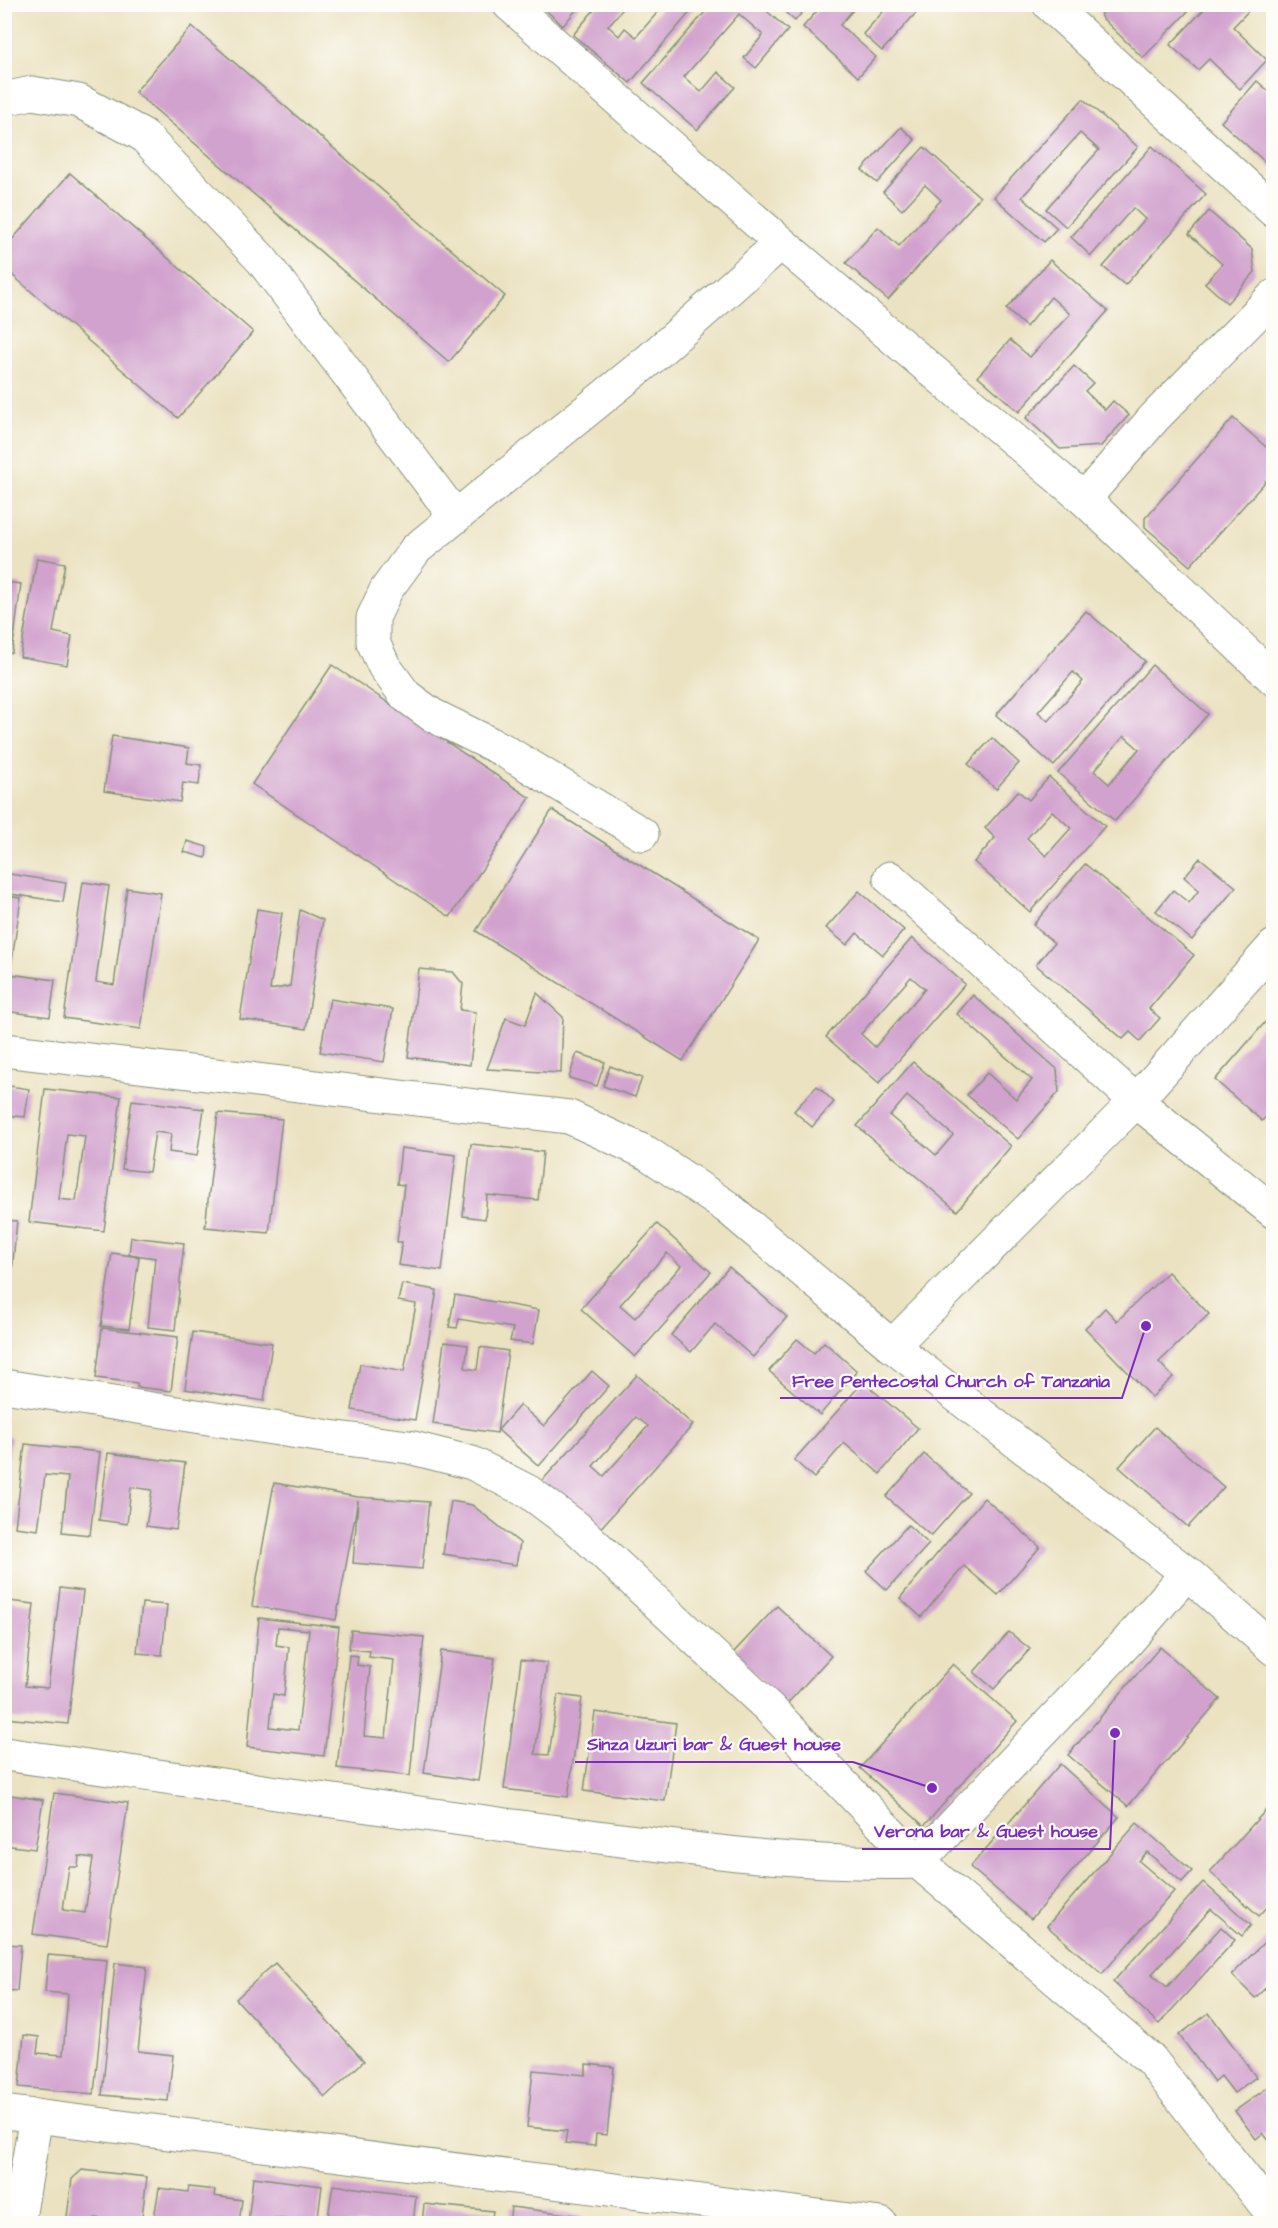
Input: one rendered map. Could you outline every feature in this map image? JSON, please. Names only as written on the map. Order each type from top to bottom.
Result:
[{"type":"street","points":[[509,4],[781,243],[1084,499],[1274,679]]},
{"type":"street","points":[[1055,6],[1274,211]]},
{"type":"street","points":[[4,99],[32,93],[80,101],[143,135],[262,260],[455,516]]},
{"type":"street","points":[[642,834],[501,749],[432,715],[406,696],[384,666],[373,642],[374,618],[386,590],[416,549],[649,360],[781,243]]},
{"type":"street","points":[[1084,499],[1154,418],[1274,296]]},
{"type":"street","points":[[890,878],[1136,1101],[1274,1212]]},
{"type":"street","points":[[892,1346],[1136,1101],[1274,946]]},
{"type":"street","points":[[4,1050],[569,1117],[647,1153],[727,1207],[892,1346],[1187,1573],[1274,1649]]},
{"type":"street","points":[[4,1386],[330,1437],[409,1447],[472,1463],[529,1492],[576,1527],[770,1708],[918,1862],[1150,2060],[1274,2216]]},
{"type":"street","points":[[4,1754],[436,1816],[707,1851],[871,1863],[918,1862],[1121,1649],[1187,1573]]},
{"type":"street","points":[[18,2223],[20,2114],[881,2223]]},
{"type":"building","points":[[539,4],[581,4],[563,26]]},
{"type":"building","points":[[599,4],[627,4],[608,26],[619,36],[625,28],[636,37],[665,4],[697,4],[630,83],[573,35]]},
{"type":"building","points":[[712,4],[759,4],[788,30],[756,68],[744,58],[763,35],[739,14],[684,77],[701,92],[718,72],[735,87],[697,130],[643,83]]},
{"type":"building","points":[[776,4],[809,4],[795,21]]},
{"type":"building","points":[[823,4],[858,4],[840,25],[876,57],[858,77],[803,27]]},
{"type":"building","points":[[890,4],[924,4],[882,51],[863,34]]},
{"type":"building","points":[[1100,4],[1195,4],[1143,58],[1101,17]]},
{"type":"building","points":[[1209,4],[1255,4],[1233,27],[1267,60],[1240,89],[1209,59],[1198,70],[1170,45]]},
{"type":"building","points":[[192,26],[505,296],[449,362],[135,92]]},
{"type":"building","points":[[1257,81],[1274,96],[1274,170],[1221,122]]},
{"type":"building","points":[[1083,99],[1138,147],[1066,227],[1046,209],[1099,150],[1080,133],[1022,197],[1057,228],[1044,242],[994,197]]},
{"type":"building","points":[[901,127],[915,140],[877,183],[862,170]]},
{"type":"building","points":[[1152,146],[1206,194],[1125,285],[1103,267],[1145,219],[1133,208],[1091,256],[1071,237]]},
{"type":"building","points":[[924,147],[980,197],[888,300],[846,263],[878,227],[899,246],[941,200],[925,185],[902,210],[883,192]]},
{"type":"building","points":[[70,173],[253,332],[178,418],[4,268],[4,249]]},
{"type":"building","points":[[1209,211],[1252,249],[1255,272],[1227,303],[1205,283],[1222,264],[1189,234]]},
{"type":"building","points":[[1050,260],[1108,311],[1019,412],[978,376],[1010,340],[1030,357],[1070,314],[1051,297],[1026,327],[1006,309]]},
{"type":"building","points":[[1074,366],[1093,383],[1085,391],[1105,410],[1113,401],[1129,415],[1101,446],[1060,449],[1026,418]]},
{"type":"building","points":[[1233,418],[1274,454],[1274,472],[1190,566],[1145,527],[1145,518]]},
{"type":"building","points":[[37,558],[65,563],[53,632],[72,636],[67,665],[20,657]]},
{"type":"building","points":[[4,582],[21,584],[12,653],[4,652]]},
{"type":"building","points":[[1086,611],[1145,661],[1054,766],[996,715]],"holes":[[[1073,672],[1083,681],[1048,721],[1038,712]]]},
{"type":"building","points":[[332,665],[530,798],[450,917],[252,784]]},
{"type":"building","points":[[1152,665],[1208,714],[1115,821],[1058,773]],"holes":[[[1124,736],[1139,749],[1109,784],[1094,771]]]},
{"type":"building","points":[[112,736],[189,748],[187,763],[201,765],[199,785],[183,783],[180,802],[104,791]]},
{"type":"building","points":[[992,738],[1019,763],[996,789],[968,764]]},
{"type":"building","points":[[1049,777],[1105,826],[1030,912],[974,862],[995,838],[985,828],[1018,791],[1029,800]],"holes":[[[1052,811],[1071,828],[1046,856],[1027,838]]]},
{"type":"building","points":[[552,810],[759,940],[683,1061],[476,931]]},
{"type":"building","points":[[187,841],[207,847],[206,858],[184,852]]},
{"type":"building","points":[[1200,858],[1236,887],[1192,940],[1156,911],[1173,890],[1189,903],[1199,890],[1184,877]]},
{"type":"building","points":[[1085,864],[1194,955],[1149,1009],[1160,1018],[1140,1041],[1130,1032],[1123,1039],[1036,965],[1054,943],[1033,925]]},
{"type":"building","points":[[4,873],[66,883],[63,902],[4,893]]},
{"type":"building","points":[[83,882],[109,886],[96,982],[114,985],[127,888],[161,893],[141,1029],[64,1018]]},
{"type":"building","points":[[859,891],[904,930],[883,955],[857,933],[847,945],[826,928]]},
{"type":"building","points":[[4,896],[21,898],[10,974],[55,980],[50,1017],[4,1011]]},
{"type":"building","points":[[257,909],[282,913],[270,990],[290,986],[300,910],[323,920],[306,1029],[240,1019]]},
{"type":"building","points":[[912,938],[965,984],[879,1083],[826,1037]],"holes":[[[911,977],[925,989],[875,1047],[861,1034]]]},
{"type":"building","points":[[419,969],[453,972],[463,984],[460,1010],[476,1012],[470,1065],[408,1057]]},
{"type":"building","points":[[537,993],[563,1017],[561,1073],[487,1069],[506,1018],[525,1025]]},
{"type":"building","points":[[973,995],[1057,1069],[1059,1092],[1018,1139],[967,1095],[987,1073],[1016,1099],[1032,1080],[957,1014]]},
{"type":"building","points":[[330,999],[393,1009],[384,1062],[320,1052]]},
{"type":"building","points":[[1274,1012],[1274,1108],[1262,1121],[1215,1080]]},
{"type":"building","points":[[577,1053],[605,1062],[597,1086],[569,1078]]},
{"type":"building","points":[[913,1062],[1011,1146],[957,1211],[857,1126]],"holes":[[[907,1096],[953,1135],[936,1155],[890,1116]]]},
{"type":"building","points":[[610,1066],[642,1078],[635,1097],[603,1086]]},
{"type":"building","points":[[4,1085],[29,1089],[25,1117],[4,1115]]},
{"type":"building","points":[[817,1086],[834,1102],[812,1127],[794,1111]]},
{"type":"building","points":[[45,1089],[121,1097],[104,1231],[29,1222]],"holes":[[[67,1134],[85,1136],[76,1201],[59,1199]]]},
{"type":"building","points":[[132,1100],[204,1109],[197,1156],[169,1152],[171,1134],[155,1132],[149,1172],[122,1169]]},
{"type":"building","points":[[218,1113],[282,1119],[269,1233],[205,1227]]},
{"type":"building","points":[[471,1144],[543,1152],[538,1200],[487,1195],[485,1219],[463,1216]]},
{"type":"building","points":[[401,1148],[456,1155],[442,1271],[398,1265],[402,1242],[397,1242],[404,1185],[397,1184]]},
{"type":"building","points":[[4,1220],[17,1221],[10,1292],[4,1291]]},
{"type":"building","points":[[657,1224],[711,1272],[635,1357],[581,1309]],"holes":[[[667,1253],[681,1266],[635,1318],[620,1305]]]},
{"type":"building","points":[[131,1237],[184,1243],[175,1330],[148,1327],[155,1258],[129,1254]]},
{"type":"building","points":[[112,1253],[139,1257],[129,1329],[101,1326]]},
{"type":"building","points":[[729,1267],[787,1317],[753,1357],[715,1324],[691,1352],[671,1335]]},
{"type":"building","points":[[1168,1272],[1209,1314],[1159,1362],[1173,1377],[1152,1397],[1085,1328],[1105,1308],[1117,1321]]},
{"type":"building","points":[[402,1284],[437,1290],[415,1420],[352,1410],[360,1364],[404,1372],[416,1304],[398,1301]]},
{"type":"building","points":[[455,1295],[539,1310],[533,1344],[510,1341],[513,1328],[459,1319],[457,1328],[449,1327]]},
{"type":"building","points":[[102,1328],[178,1337],[171,1391],[137,1387],[137,1383],[96,1378]]},
{"type":"building","points":[[193,1332],[272,1343],[264,1401],[185,1389]]},
{"type":"building","points":[[797,1339],[814,1353],[824,1342],[857,1371],[820,1415],[769,1371]]},
{"type":"building","points":[[444,1342],[468,1345],[465,1368],[477,1370],[480,1347],[508,1351],[497,1433],[433,1424]]},
{"type":"building","points":[[592,1371],[609,1386],[539,1466],[498,1430],[520,1405],[544,1426]]},
{"type":"building","points":[[637,1375],[693,1425],[597,1532],[541,1482]],"holes":[[[636,1417],[648,1426],[604,1476],[593,1466]]]},
{"type":"building","points":[[863,1382],[918,1428],[880,1474],[844,1443],[814,1478],[794,1460]]},
{"type":"building","points":[[1155,1427],[1224,1487],[1188,1527],[1119,1467]]},
{"type":"building","points":[[4,1436],[11,1437],[7,1467],[4,1466]]},
{"type":"building","points":[[25,1444],[100,1452],[90,1535],[62,1532],[68,1477],[45,1475],[38,1530],[15,1527]]},
{"type":"building","points":[[108,1453],[185,1463],[176,1530],[146,1526],[152,1490],[131,1487],[127,1524],[99,1520]]},
{"type":"building","points":[[924,1454],[969,1493],[931,1536],[886,1497]]},
{"type":"building","points":[[274,1483],[358,1497],[429,1502],[422,1569],[353,1563],[358,1500],[336,1620],[252,1606]]},
{"type":"building","points":[[984,1498],[1040,1547],[998,1595],[964,1566],[921,1617],[900,1598]]},
{"type":"building","points":[[451,1501],[472,1505],[520,1543],[516,1565],[443,1554]]},
{"type":"building","points":[[908,1525],[929,1544],[887,1590],[866,1571]]},
{"type":"building","points":[[60,1588],[83,1591],[68,1724],[4,1718],[4,1638],[9,1601],[34,1604],[25,1686],[48,1688]]},
{"type":"building","points":[[142,1603],[167,1605],[162,1655],[137,1653]]},
{"type":"building","points":[[777,1606],[831,1656],[787,1704],[733,1653]]},
{"type":"building","points":[[259,1618],[339,1627],[324,1756],[247,1747]],"holes":[[[278,1627],[309,1630],[298,1730],[270,1727],[273,1694],[284,1696],[289,1647],[276,1645]]]},
{"type":"building","points":[[351,1630],[424,1637],[410,1776],[337,1768],[349,1655],[358,1656],[357,1665],[370,1667],[364,1736],[386,1738],[394,1660],[369,1657],[370,1651],[349,1649]]},
{"type":"building","points":[[1009,1632],[1030,1649],[994,1689],[974,1672]]},
{"type":"building","points":[[1160,1647],[1220,1699],[1128,1806],[1068,1755]]},
{"type":"building","points":[[441,1651],[495,1658],[478,1781],[424,1773]]},
{"type":"building","points":[[521,1660],[547,1663],[535,1754],[549,1755],[558,1695],[582,1698],[568,1797],[504,1789]]},
{"type":"building","points":[[953,1664],[1017,1721],[924,1826],[860,1768]]},
{"type":"building","points":[[595,1712],[676,1723],[665,1801],[584,1791]]},
{"type":"building","points":[[1060,1764],[1119,1817],[1031,1919],[970,1867]]},
{"type":"building","points":[[54,1793],[128,1803],[107,1944],[33,1934]],"holes":[[[79,1856],[93,1858],[85,1913],[63,1910],[69,1867],[78,1867]]]},
{"type":"building","points":[[4,1794],[43,1800],[35,1849],[4,1845]]},
{"type":"building","points":[[1274,1801],[1274,1900],[1259,1916],[1210,1872]]},
{"type":"building","points":[[1137,1823],[1192,1871],[1182,1882],[1147,1852],[1139,1861],[1174,1891],[1102,1974],[1047,1926]]},
{"type":"building","points":[[1203,1882],[1251,1925],[1242,1936],[1211,1909],[1152,1974],[1167,1987],[1221,1927],[1235,1940],[1159,2024],[1113,1982]]},
{"type":"building","points":[[1270,1936],[1274,1939],[1274,1980],[1255,1998],[1232,1975]]},
{"type":"building","points":[[4,1944],[21,1945],[17,1991],[4,1990]]},
{"type":"building","points":[[48,1955],[107,1960],[94,2094],[19,2087],[24,2035],[39,2037],[37,2053],[63,2055],[68,1994],[45,1992]]},
{"type":"building","points":[[115,1963],[147,1967],[138,2051],[173,2055],[168,2101],[102,2095]]},
{"type":"building","points":[[275,1963],[364,2061],[325,2097],[236,1999]]},
{"type":"building","points":[[1209,2013],[1256,2077],[1234,2093],[1221,2076],[1214,2082],[1179,2035]]},
{"type":"building","points":[[586,2064],[614,2067],[607,2135],[596,2134],[595,2146],[565,2143],[567,2131],[527,2127],[533,2070],[586,2075]]},
{"type":"building","points":[[1274,2083],[1274,2147],[1263,2133],[1256,2139],[1235,2111]]},
{"type":"building","points":[[82,2170],[147,2177],[141,2224],[113,2224],[114,2220],[95,2218],[95,2224],[66,2224],[72,2179]]},
{"type":"building","points":[[253,2177],[322,2186],[317,2224],[289,2224],[290,2220],[275,2218],[274,2224],[248,2224]]},
{"type":"building","points":[[333,2185],[416,2196],[413,2224],[327,2224]]},
{"type":"building","points":[[189,2187],[215,2190],[214,2196],[242,2200],[239,2224],[153,2224],[159,2188],[188,2192]]},
{"type":"building","points":[[424,2204],[493,2211],[491,2224],[422,2224]]},
{"type":"building","points":[[511,2207],[582,2216],[581,2224],[509,2224]]},
{"type":"place","name":"Free Pentecostal Church of Tanzania","points":[[1146,1326]]},
{"type":"place","name":"Verona bar & Guest house","points":[[1115,1733]]},
{"type":"place","name":"Sinza Uzuri bar & Guest house","points":[[932,1788]]}]
